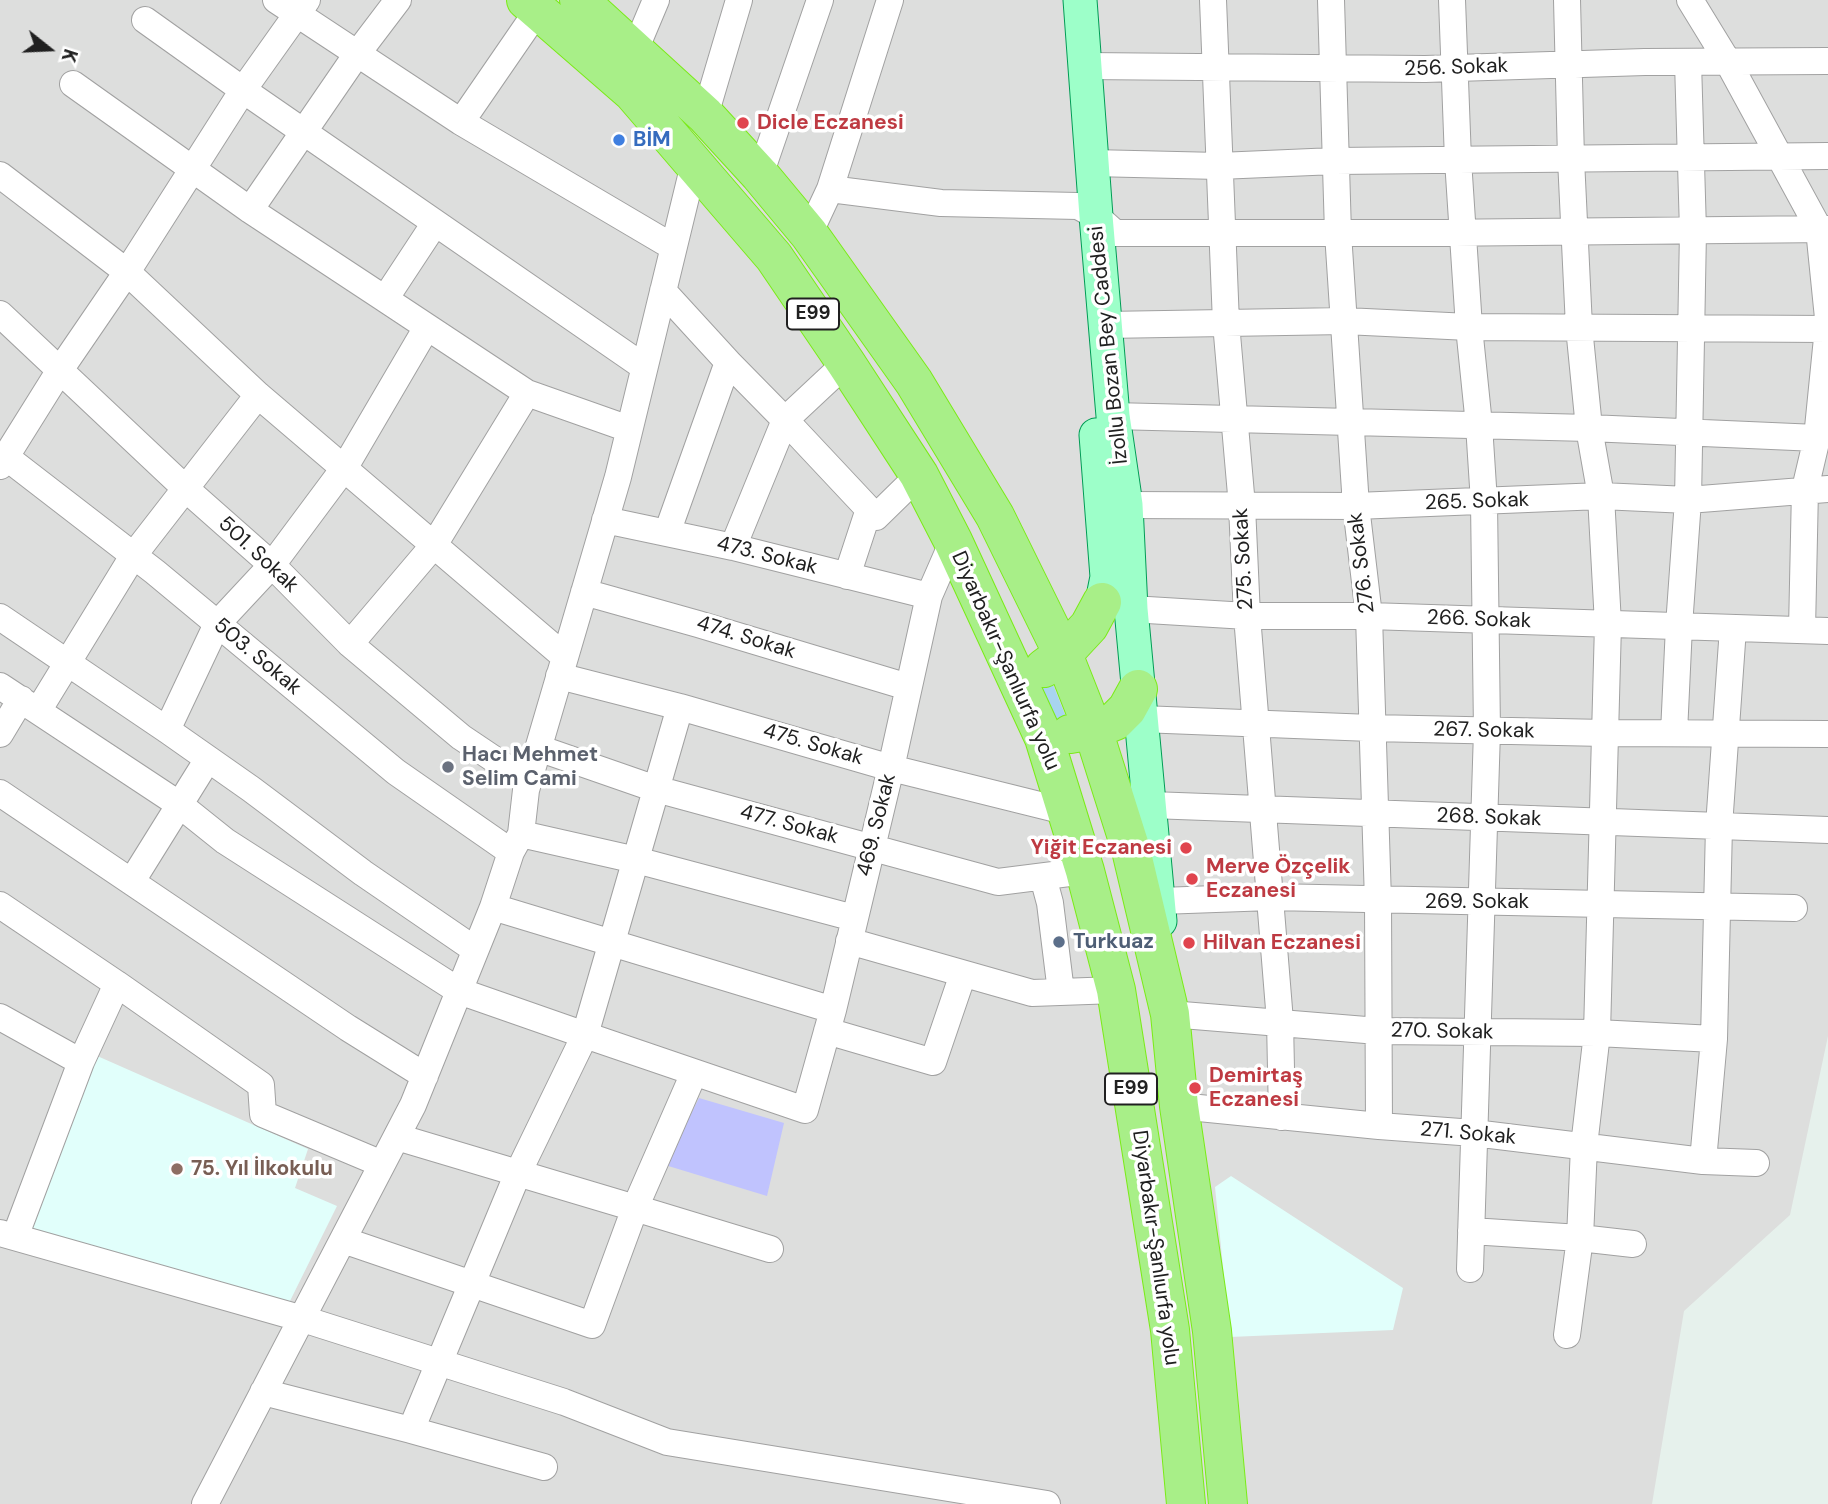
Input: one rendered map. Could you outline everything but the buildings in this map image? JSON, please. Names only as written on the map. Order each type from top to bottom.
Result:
[{"type":"highway","name":"Diyarbakır-Şanlıurfa yolu","points":[[579,0],[705,115],[760,175],[808,234],[921,393],[995,516],[1063,654],[1093,730],[1131,850],[1166,1001],[1212,1331],[1228,1504]]},
{"type":"highway","name":"Diyarbakır-Şanlıurfa yolu","points":[[532,5],[633,93],[774,257],[919,475],[953,541],[1044,738],[1085,871],[1116,990],[1170,1330],[1186,1504]]},
{"type":"highway","points":[[1020,687],[1063,654],[1089,626],[1116,605]]},
{"type":"highway","points":[[1044,738],[1093,730],[1115,721],[1127,709],[1139,704]]},
{"type":"main road","name":"İzollu Bozan Bey Caddesi","points":[[1059,0],[1105,325],[1113,416],[1126,505],[1116,605]]},
{"type":"main road","name":"İzollu Bozan Bey Caddesi","points":[[1080,0],[1092,163],[1087,211],[1107,577],[1139,704],[1160,901],[1166,1001]]},
{"type":"street","points":[[250,210],[357,54],[398,0]]},
{"type":"street","points":[[635,50],[656,0]]},
{"type":"street","points":[[705,115],[740,0]]},
{"type":"street","points":[[760,175],[820,0]]},
{"type":"street","points":[[808,234],[830,189],[890,0]]},
{"type":"street","name":"275. Sokak","points":[[1213,0],[1226,323],[1280,1021],[1282,1117]]},
{"type":"street","name":"276. Sokak","points":[[1331,0],[1338,233],[1356,506],[1369,616],[1378,901],[1379,1126]]},
{"type":"street","points":[[1452,0],[1458,160],[1484,502],[1487,731],[1470,1269]]},
{"type":"street","points":[[1567,0],[1579,327],[1589,428],[1601,496],[1608,624],[1597,1033],[1584,1146],[1580,1238],[1567,1335]]},
{"type":"street","points":[[1690,0],[1728,62],[1778,157],[1824,229],[1828,318]]},
{"type":"street","points":[[3,461],[243,90],[293,5],[357,54],[461,122],[673,247]]},
{"type":"street","points":[[461,122],[532,5]]},
{"type":"street","points":[[145,20],[644,367]]},
{"type":"street","name":"256. Sokak","points":[[1085,66],[1333,69],[1828,61]]},
{"type":"street","points":[[1674,733],[1688,500],[1693,231],[1688,62]]},
{"type":"street","points":[[72,84],[250,210],[527,393],[629,429]]},
{"type":"street","points":[[1092,163],[1219,166],[1335,161],[1828,156]]},
{"type":"street","points":[[205,1504],[397,1137],[425,1076],[493,907],[516,843],[528,782],[605,520],[694,164]]},
{"type":"street","points":[[0,175],[127,272],[258,395],[434,545],[562,666]]},
{"type":"street","points":[[830,189],[941,203],[1087,211],[1115,233],[1824,229]]},
{"type":"street","points":[[386,299],[435,223]]},
{"type":"street","points":[[663,291],[876,517],[919,475]]},
{"type":"street","name":"501. Sokak","points":[[0,314],[186,489],[272,565],[350,644],[461,737],[528,782]]},
{"type":"street","points":[[1105,325],[1345,321],[1469,327],[1828,328],[1817,438],[1815,631]]},
{"type":"street","points":[[167,730],[217,624],[272,565],[345,467],[427,327]]},
{"type":"street","points":[[667,533],[728,362]]},
{"type":"street","points":[[733,547],[785,420],[846,363]]},
{"type":"street","points":[[350,644],[434,545],[527,393]]},
{"type":"street","points":[[0,734],[20,699],[69,662],[133,556],[258,395]]},
{"type":"street","points":[[1113,416],[1589,428],[1817,438]]},
{"type":"street","name":"503. Sokak","points":[[3,461],[133,556],[396,772],[516,843]]},
{"type":"street","name":"265. Sokak","points":[[1126,505],[1356,506],[1601,496],[1688,500],[1817,489]]},
{"type":"street","points":[[847,576],[869,509]]},
{"type":"street","name":"473. Sokak","points":[[605,520],[733,547],[929,596]]},
{"type":"street","name":"469. Sokak","points":[[694,1073],[805,1110],[872,848],[929,596],[953,541]]},
{"type":"street","name":"474. Sokak","points":[[584,592],[908,687]]},
{"type":"street","name":"266. Sokak","points":[[1116,605],[1247,616],[1369,616],[1815,631]]},
{"type":"street","points":[[0,617],[167,730],[363,873],[474,949]]},
{"type":"street","points":[[1703,1161],[1714,1039],[1719,826],[1733,628]]},
{"type":"street","name":"475. Sokak","points":[[562,666],[680,707],[891,768],[1068,812]]},
{"type":"street","points":[[20,699],[180,805],[225,841],[459,991],[694,1073],[635,1208],[593,1325],[343,1240]]},
{"type":"street","name":"267. Sokak","points":[[1139,704],[1256,723],[1487,731],[1828,734]]},
{"type":"street","points":[[411,1430],[518,1173],[585,1035],[680,707]]},
{"type":"street","name":"477. Sokak","points":[[538,748],[656,789],[998,882],[1085,871]]},
{"type":"street","points":[[132,881],[208,759]]},
{"type":"street","points":[[0,793],[348,1028],[425,1076]]},
{"type":"street","name":"268. Sokak","points":[[1150,805],[1828,830]]},
{"type":"street","points":[[516,843],[636,860],[852,930],[963,974],[1032,993],[1116,990]]},
{"type":"street","points":[[1043,877],[1050,903],[1061,992]]},
{"type":"street","name":"269. Sokak","points":[[1160,901],[1271,897],[1794,908]]},
{"type":"street","points":[[0,905],[261,1085],[263,1114],[383,1164]]},
{"type":"street","points":[[493,907],[613,943],[830,1020],[933,1062],[963,974]]},
{"type":"street","points":[[117,985],[81,1062],[8,1235],[303,1319],[564,1402],[667,1442],[1047,1504]]},
{"type":"street","name":"270. Sokak","points":[[1166,1001],[1280,1021],[1378,1031],[1597,1033],[1714,1039]]},
{"type":"street","points":[[0,1017],[81,1062]]},
{"type":"street","name":"271. Sokak","points":[[1180,1105],[1282,1117],[1474,1133],[1703,1161],[1756,1163]]},
{"type":"street","points":[[397,1137],[770,1249]]},
{"type":"street","points":[[1471,1231],[1633,1244]]},
{"type":"street","points":[[264,1392],[544,1467]]},
{"type":"shaded area","points":[[0,0],[1828,0],[1828,1036],[1790,1215],[1684,1311],[1652,1504],[0,1504]]},
{"type":"shaded area","points":[[1050,677],[1068,722],[1055,726],[1036,693]]},
{"type":"shaded area","name":"75. Yıl İlkokulu","points":[[95,1055],[308,1149],[295,1188],[337,1206],[289,1303],[29,1229]]},
{"type":"shaded area","points":[[699,1098],[784,1123],[767,1196],[665,1165]]},
{"type":"shaded area","points":[[1231,1176],[1403,1288],[1393,1330],[1230,1337],[1215,1187]]},
{"type":"place","name":"Dicle Eczanesi","points":[[743,123]]},
{"type":"place","name":"BİM","points":[[619,140]]},
{"type":"place","name":"Hacı Mehmet Selim Cami","points":[[448,767]]},
{"type":"place","name":"Yiğit Eczanesi","points":[[1186,848]]},
{"type":"place","name":"Merve Özçelik Eczanesi","points":[[1192,879]]},
{"type":"place","name":"Turkuaz","points":[[1059,942]]},
{"type":"place","name":"Hilvan Eczanesi","points":[[1189,943]]},
{"type":"place","name":"Demirtaş Eczanesi","points":[[1195,1088]]},
{"type":"place","name":"75. Yıl İlkokulu","points":[[177,1169]]}]
